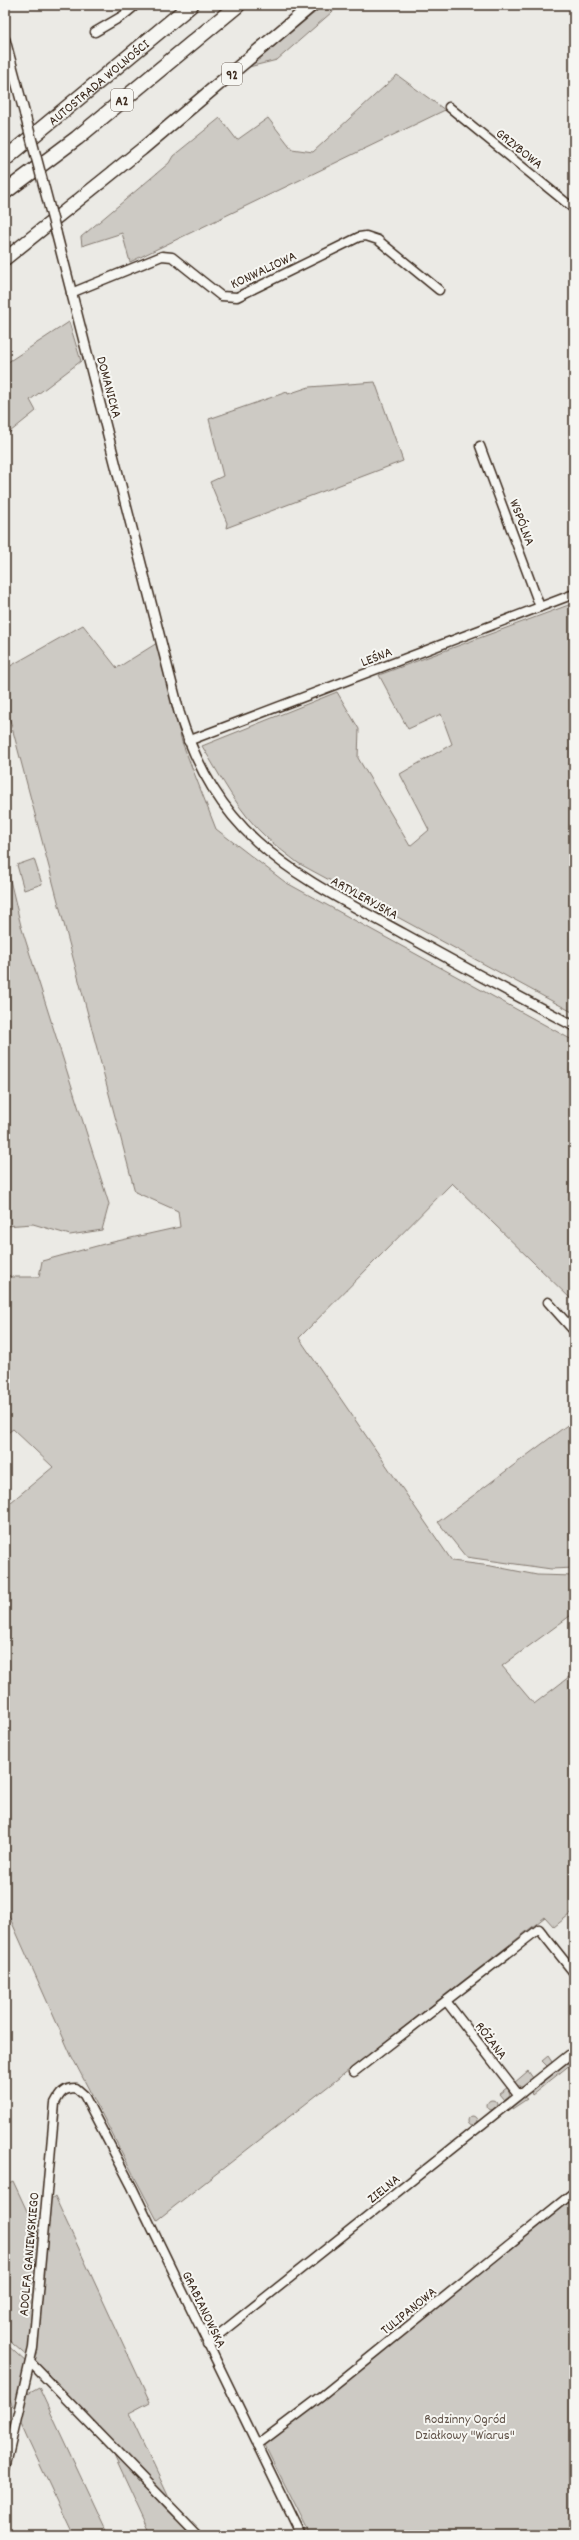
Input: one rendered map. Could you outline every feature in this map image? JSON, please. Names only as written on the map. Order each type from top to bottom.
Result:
[{"type":"highway","name":"AUTOSTRADA WOLNOŚCI","points":[[5,158],[191,5]]},
{"type":"highway","name":"AUTOSTRADA WOLNOŚCI","points":[[5,192],[77,138],[238,5]]},
{"type":"main road","name":"92","points":[[5,259],[142,150],[312,5]]},
{"type":"street","points":[[96,32],[124,15],[136,5]]},
{"type":"street","name":"DOMANICKA","points":[[5,40],[188,741]]},
{"type":"street","name":"GRZYBOWA","points":[[449,107],[574,210]]},
{"type":"street","name":"KONWALIOWA","points":[[71,293],[162,256],[172,257],[221,296],[237,298],[359,237],[366,236],[378,240],[439,290]]},
{"type":"street","name":"WSPÓLNA","points":[[480,446],[540,607]]},
{"type":"street","name":"LEŚNA","points":[[188,741],[574,594]]},
{"type":"street","name":"ARTYLERYJSKA","points":[[188,741],[216,795],[233,818],[254,841],[290,871],[574,1026]]},
{"type":"street","points":[[548,1302],[574,1331]]},
{"type":"street","points":[[354,2072],[539,1930],[574,1973]]},
{"type":"street","name":"RÓŻANA","points":[[446,2001],[518,2094]]},
{"type":"street","name":"ZIELNA","points":[[207,2344],[518,2094],[574,2051]]},
{"type":"street","name":"ADOLFA GANIEWSKIEGO","points":[[5,2469],[31,2363],[55,2103],[60,2093],[68,2088],[76,2088],[84,2096]]},
{"type":"street","name":"GRABIANOWSKA","points":[[84,2096],[132,2186],[207,2344],[301,2535]]},
{"type":"street","name":"TULIPANOWA","points":[[257,2445],[322,2396],[574,2192]]},
{"type":"street","points":[[31,2363],[198,2535]]},
{"type":"green space","points":[[324,5],[340,5],[277,60],[249,67]]},
{"type":"green space","points":[[397,75],[445,110],[130,262],[122,233],[82,246],[81,237],[169,163],[173,156],[220,118],[237,140],[268,118],[292,149],[313,152]]},
{"type":"green space","points":[[69,322],[81,361],[30,400],[36,411],[5,436],[5,364]]},
{"type":"green space","points":[[375,382],[403,461],[226,528],[227,523],[210,482],[223,476],[209,419],[287,392],[288,394],[309,387]]},
{"type":"green space","points":[[574,603],[574,1013],[298,863],[257,828],[239,806],[202,746],[337,692],[359,729],[358,758],[410,846],[429,830],[400,774],[452,744],[441,714],[408,729],[379,675]]},
{"type":"green space","points":[[83,625],[117,668],[157,643],[182,742],[216,829],[285,882],[574,1041],[574,1302],[452,1183],[299,1338],[452,1561],[491,1566],[537,1575],[574,1576],[574,1613],[502,1666],[534,1704],[574,1673],[574,1911],[554,1927],[545,1917],[157,2220],[71,2055],[5,1907],[5,1507],[53,1467],[13,1429],[5,1435],[5,1274],[12,1277],[39,1277],[42,1261],[104,1244],[180,1227],[178,1211],[135,1192],[5,701],[5,669]]},
{"type":"green space","points":[[5,859],[21,926],[109,1204],[102,1230],[70,1235],[33,1224],[5,1226]]},
{"type":"green space","points":[[34,859],[42,884],[24,890],[17,865]]},
{"type":"green space","points":[[574,1420],[574,1568],[551,1569],[466,1557],[438,1522]]},
{"type":"green space","points":[[548,2056],[552,2062],[548,2067],[542,2061]]},
{"type":"green space","points":[[567,2063],[571,2064],[532,2095],[531,2092]]},
{"type":"green space","points":[[528,2071],[533,2078],[524,2086],[518,2086],[514,2083]]},
{"type":"green space","points":[[508,2087],[510,2095],[504,2100],[499,2094]]},
{"type":"green space","points":[[524,2097],[527,2099],[512,2109],[512,2105]]},
{"type":"green space","points":[[492,2100],[497,2105],[492,2110],[487,2105]]},
{"type":"green space","points":[[470,2116],[474,2116],[476,2117],[476,2125],[470,2126],[467,2123],[467,2119]]},
{"type":"green space","points":[[13,2181],[41,2241],[29,2358],[5,2337],[5,2185]]},
{"type":"green space","points":[[55,2197],[150,2402],[129,2413],[172,2504],[35,2363],[47,2203]]},
{"type":"green space","name":"Rodzinny Ogród Działkowy \"Wiarus\"","points":[[574,2197],[574,2535],[310,2535],[264,2443]]},
{"type":"green space","points":[[5,2343],[27,2363],[16,2413],[5,2389]]},
{"type":"green space","points":[[39,2387],[108,2535],[73,2535],[27,2437],[20,2421],[26,2394]]},
{"type":"green space","points":[[111,2449],[166,2510],[194,2535],[151,2535]]}]
